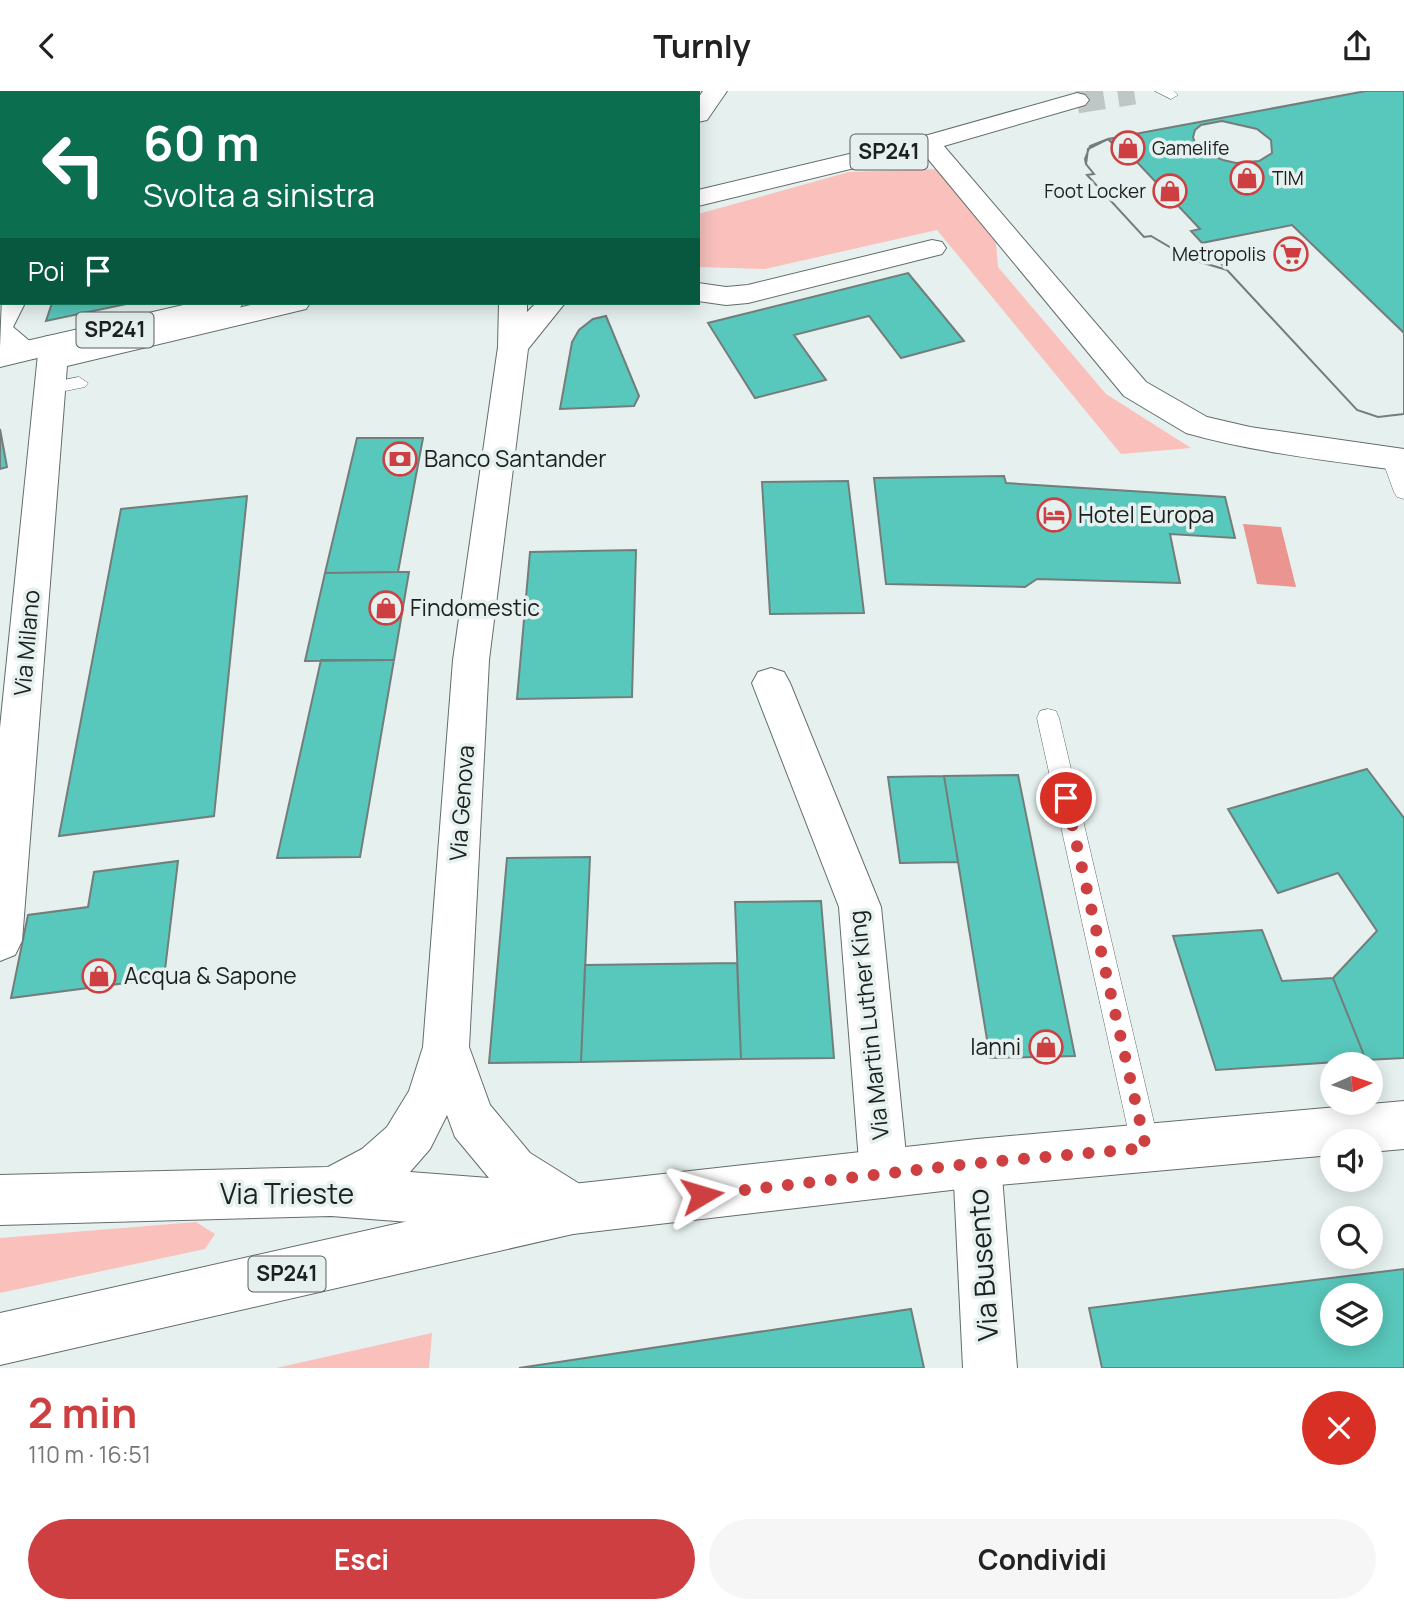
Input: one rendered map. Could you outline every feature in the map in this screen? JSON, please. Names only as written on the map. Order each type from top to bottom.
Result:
[{"type":"street","points":[[700,112],[715,91]]},
{"type":"street","name":"SP241","points":[[702,198],[928,143],[1077,100]]},
{"type":"street","points":[[928,143],[978,191],[1135,389],[1197,425],[1250,438],[1398,460]]},
{"type":"street","points":[[700,292],[726,296],[748,294],[932,248]]},
{"type":"street","points":[[0,325],[10,305]]},
{"type":"street","name":"SP241","points":[[43,364],[223,305]]},
{"type":"street","points":[[0,332],[43,364],[288,305]]},
{"type":"street","name":"Via Genova","points":[[513,305],[513,347],[471,660],[446,1047],[472,1121],[513,1170],[573,1209]]},
{"type":"street","points":[[513,347],[549,305]]},
{"type":"street","name":"Via Milano","points":[[0,941],[43,364]]},
{"type":"street","name":"Via Martin Luther King","points":[[771,683],[860,907],[884,1174]]},
{"type":"street","points":[[331,1191],[393,1156],[406,1141],[426,1107],[446,1047]]},
{"type":"street","name":"SP241","points":[[0,1339],[573,1209],[977,1163],[1404,1125]]},
{"type":"street","name":"Via Busento","points":[[977,1163],[990,1368]]},
{"type":"street","name":"Via Trieste","points":[[0,1200],[331,1191],[573,1209]]},
{"type":"lane","points":[[1398,460],[1404,492]]},
{"type":"lane","points":[[1048,718],[1146,1148]]},
{"type":"shaded area","points":[[937,169],[996,243],[998,267],[1106,394],[1191,448],[1121,454],[937,230],[765,269],[700,267],[700,213],[849,172]]},
{"type":"shaded area","points":[[1243,524],[1281,527],[1296,587],[1257,584]]},
{"type":"shaded area","points":[[196,1222],[215,1234],[205,1249],[0,1293],[0,1238]]},
{"type":"shaded area","points":[[432,1333],[429,1368],[276,1368]]},
{"type":"building","name":"Metropolis","points":[[1366,91],[1404,91],[1404,414],[1378,417],[1357,410],[1227,270],[1190,259],[1151,236],[1144,237],[1087,175],[1094,174],[1085,159],[1090,146],[1108,139]]},
{"type":"building","points":[[1222,121],[1257,129],[1271,140],[1272,153],[1259,161],[1236,163],[1201,150],[1193,137],[1195,130],[1201,125]]},
{"type":"building","points":[[1108,139],[1130,162],[1136,161],[1200,229],[1191,231],[1227,270],[1190,259],[1151,236],[1144,237],[1087,175],[1094,174],[1086,164],[1088,149]]},
{"type":"building","points":[[1292,225],[1404,333],[1404,414],[1378,417],[1357,410],[1202,243]]},
{"type":"building","points":[[908,273],[964,341],[901,358],[869,316],[794,335],[826,380],[755,398],[708,323]]},
{"type":"building","points":[[51,305],[122,305],[46,321]]},
{"type":"building","points":[[606,316],[639,396],[634,406],[560,409],[572,342],[579,330],[593,319]]},
{"type":"building","points":[[0,429],[7,467],[0,469]]},
{"type":"building","points":[[357,438],[423,438],[398,572],[325,573]]},
{"type":"building","name":"Hotel Europa","points":[[1004,476],[1006,483],[1225,497],[1235,538],[1170,534],[1180,583],[1037,579],[1025,587],[886,584],[874,478]]},
{"type":"building","points":[[848,481],[864,613],[770,614],[762,482]]},
{"type":"building","points":[[247,496],[214,816],[59,836],[121,509]]},
{"type":"building","points":[[636,550],[632,697],[517,699],[530,552]]},
{"type":"building","points":[[409,572],[394,660],[305,661],[325,573]]},
{"type":"building","points":[[321,660],[394,660],[360,857],[277,858]]},
{"type":"building","points":[[1367,769],[1404,818],[1404,1058],[1383,1059],[1383,1052],[1363,1052],[1333,978],[1377,931],[1338,873],[1278,893],[1228,809]]},
{"type":"building","points":[[1018,775],[1075,1056],[990,1058],[944,776]]},
{"type":"building","points":[[944,776],[958,862],[900,863],[888,777]]},
{"type":"building","points":[[590,857],[581,1062],[489,1063],[507,858]]},
{"type":"building","points":[[178,861],[164,978],[11,998],[28,915],[88,907],[94,872]]},
{"type":"building","points":[[821,901],[834,1058],[741,1059],[735,902]]},
{"type":"building","points":[[1262,930],[1282,981],[1333,978],[1363,1052],[1320,1052],[1320,1063],[1216,1070],[1173,936]]},
{"type":"building","points":[[737,963],[741,1059],[581,1062],[585,965]]},
{"type":"building","points":[[1404,1269],[1404,1368],[1102,1368],[1089,1308]]},
{"type":"building","points":[[911,1309],[924,1368],[519,1368]]},
{"type":"tunnel","points":[[1077,100],[1134,91]]},
{"type":"place","name":"Gamelife","points":[[1128,148]]},
{"type":"place","name":"TIM","points":[[1247,178]]},
{"type":"place","name":"Foot Locker","points":[[1170,191]]},
{"type":"place","name":"Metropolis","points":[[1291,254]]},
{"type":"place","name":"Banco Santander","points":[[400,459]]},
{"type":"place","name":"Hotel Europa","points":[[1054,515]]},
{"type":"place","name":"Findomestic","points":[[386,608]]},
{"type":"place","name":"Acqua & Sapone","points":[[99,976]]},
{"type":"place","name":"Ianni","points":[[1046,1047]]},
{"type":"route","points":[[702,1195],[977,1163],[1146,1148],[1066,798]]}]
